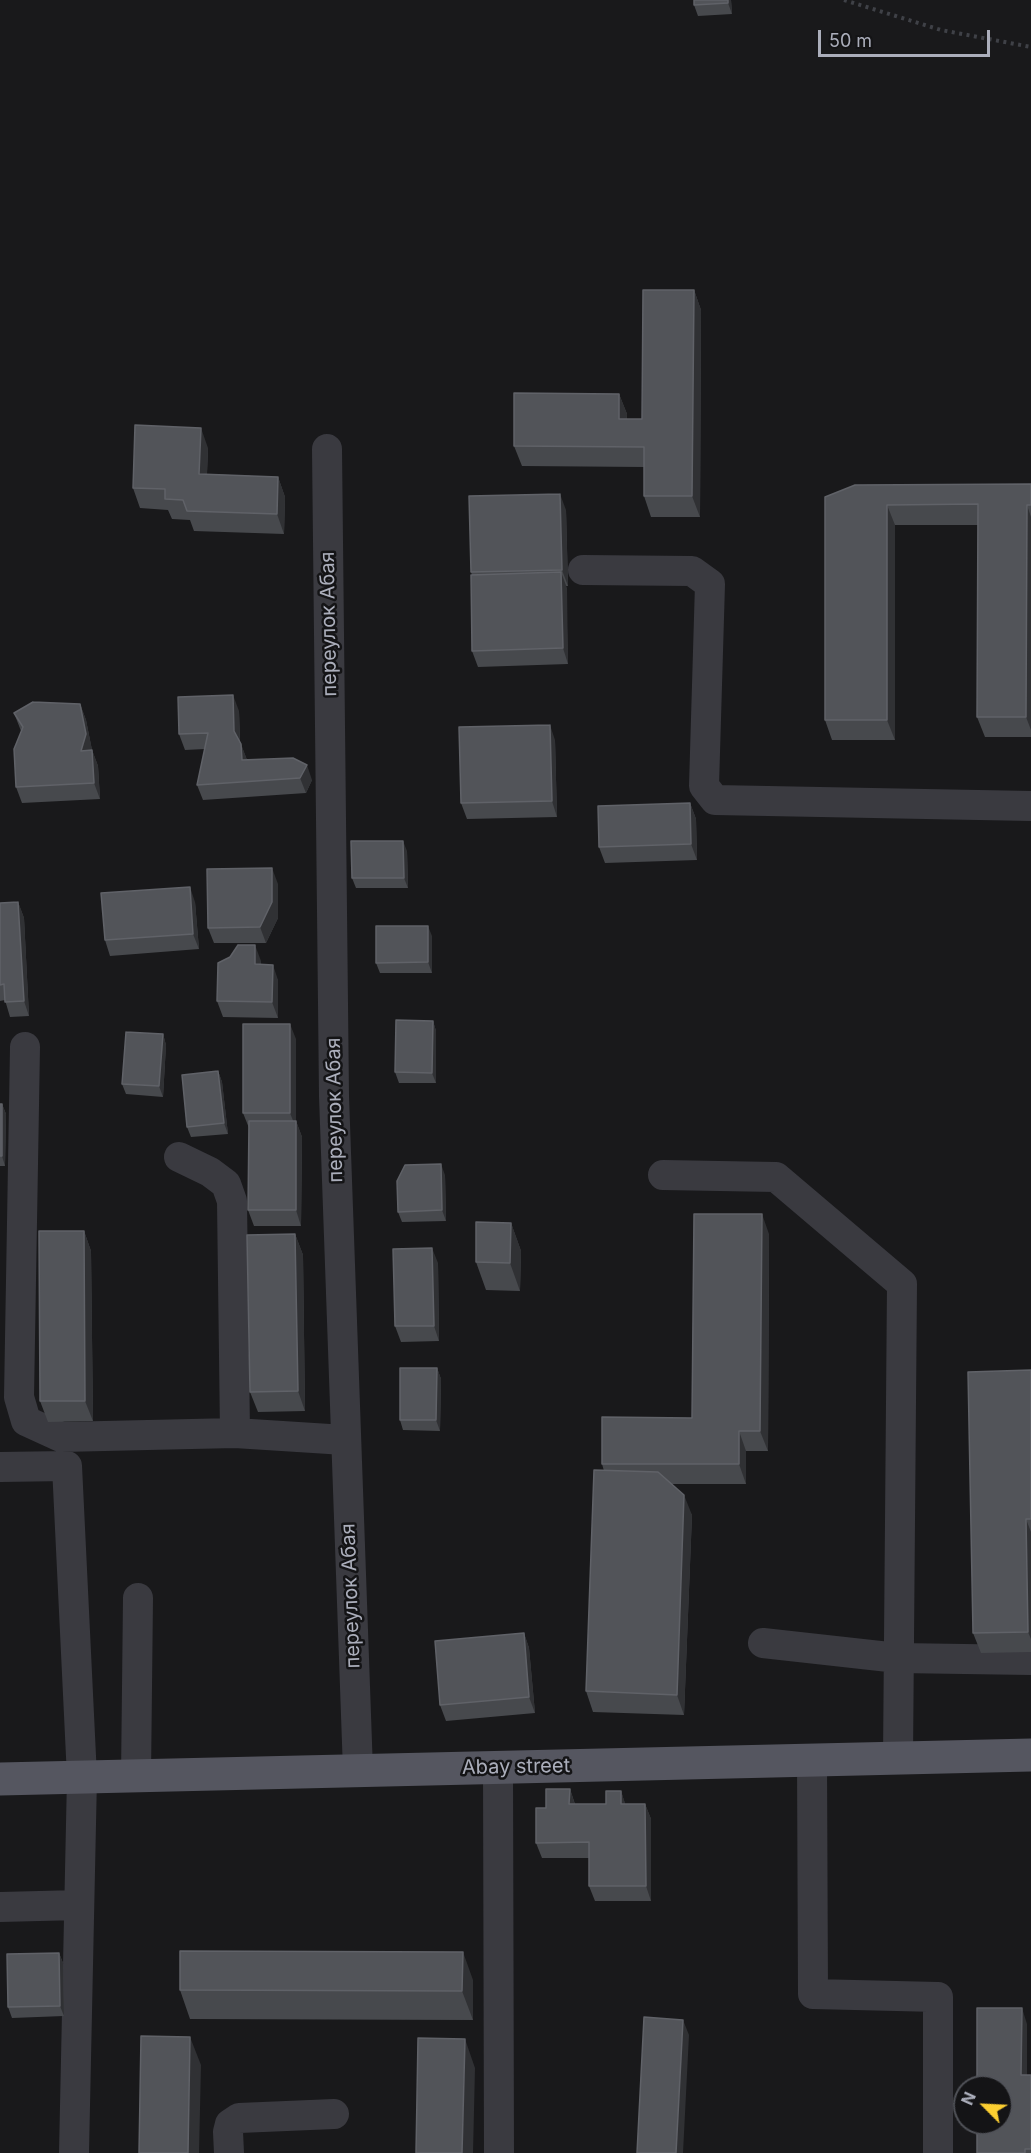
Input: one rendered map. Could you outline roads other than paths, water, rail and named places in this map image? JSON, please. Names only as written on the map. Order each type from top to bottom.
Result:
[{"type":"main road","name":"Abay street","points":[[0,1779],[1031,1755]]},
{"type":"street","name":"переулок Абая","points":[[327,449],[334,1096],[358,1771]]},
{"type":"street","points":[[583,570],[692,571],[710,584],[704,786],[715,800],[1031,806]]},
{"type":"street","points":[[25,1047],[20,1396],[26,1420],[61,1437],[235,1433],[345,1440]]},
{"type":"street","points":[[179,1157],[210,1172],[226,1184],[232,1201],[235,1433]]},
{"type":"street","points":[[663,1175],[776,1176],[902,1284],[898,1758]]},
{"type":"street","points":[[0,1467],[67,1466],[82,1778],[74,2153]]},
{"type":"street","points":[[136,1776],[138,1598]]},
{"type":"street","points":[[763,1643],[898,1658],[1031,1660]]},
{"type":"street","points":[[812,1760],[813,1994],[939,1997],[938,2153]]},
{"type":"street","points":[[498,1768],[499,2153]]},
{"type":"street","points":[[0,1907],[79,1905]]},
{"type":"street","points":[[229,2153],[230,2124],[239,2118],[334,2114]]}]
